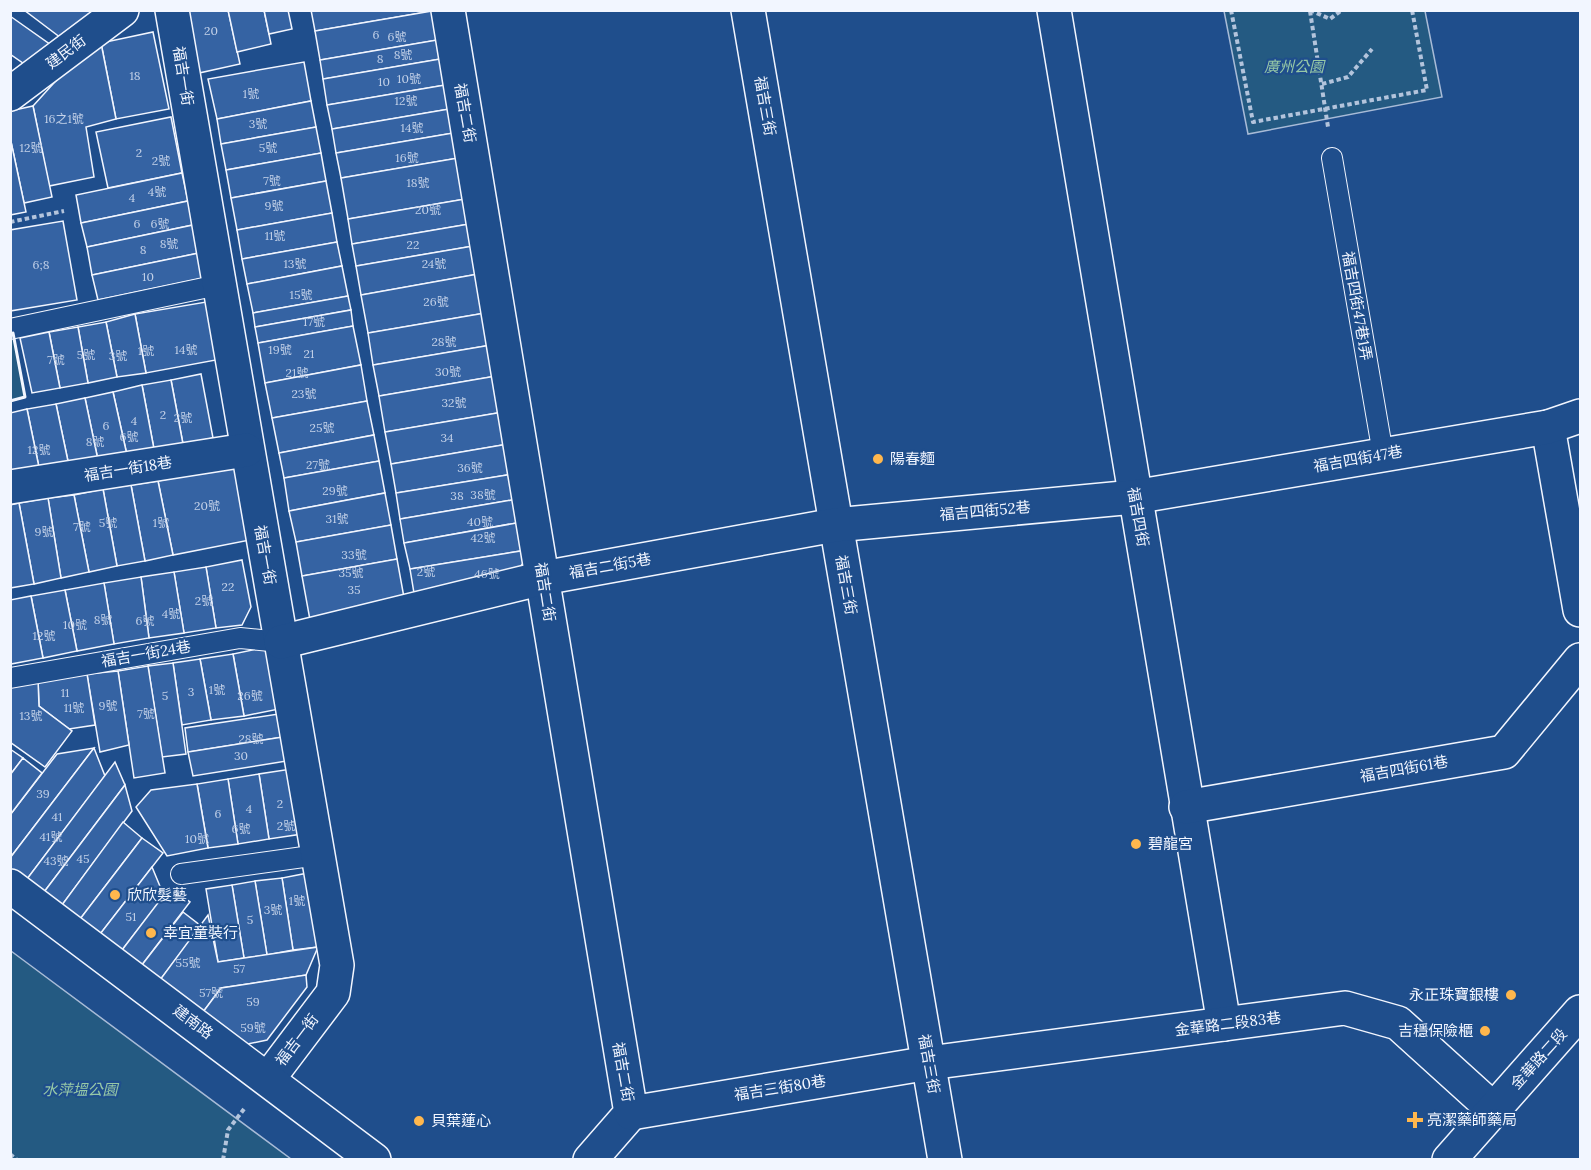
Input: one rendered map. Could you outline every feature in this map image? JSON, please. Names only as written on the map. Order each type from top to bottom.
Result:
[{"type":"street","name":"建民街","points":[[10,94],[122,10]]},
{"type":"street","name":"福吉一街","points":[[172,10],[246,450],[337,965],[333,993],[268,1079]]},
{"type":"street","name":"福吉二街","points":[[448,10],[631,1113],[590,1160]]},
{"type":"street","name":"福吉三街","points":[[748,10],[945,1160]]},
{"type":"street","name":"福吉四街","points":[[1054,10],[1224,1024]]},
{"type":"street","name":"福吉四街47巷","points":[[1134,497],[1548,427],[1581,416]]},
{"type":"street","points":[[1548,427],[1581,610]]},
{"type":"street","name":"福吉一街18巷","points":[[10,488],[246,450]]},
{"type":"street","name":"福吉四街52巷","points":[[835,525],[1134,497]]},
{"type":"street","name":"福吉二街5巷","points":[[281,642],[543,578],[835,525]]},
{"type":"street","name":"福吉四街61巷","points":[[1186,807],[1504,752],[1581,660]]},
{"type":"street","name":"建南路","points":[[10,886],[374,1160]]},
{"type":"street","name":"金華路二段83巷","points":[[929,1063],[1345,1008],[1398,1023],[1493,1109]]},
{"type":"street","name":"金華路二段","points":[[1449,1160],[1581,1012]]},
{"type":"street","name":"福吉三街80巷","points":[[631,1113],[929,1063]]},
{"type":"lane","name":"福吉四街47巷1弄","points":[[1332,158],[1383,454]]},
{"type":"lane","points":[[10,329],[218,285]]},
{"type":"lane","name":"福吉一街24巷","points":[[10,678],[240,638],[281,642]]},
{"type":"lane","points":[[181,874],[318,855]]},
{"type":"path","points":[[1231,10],[1253,123],[1427,90],[1412,10]]},
{"type":"path","points":[[1310,11],[1330,19],[1342,10]]},
{"type":"path","points":[[1310,11],[1326,109]]},
{"type":"path","points":[[1322,84],[1348,77],[1372,49]]},
{"type":"path","points":[[10,222],[64,211]]},
{"type":"path","points":[[223,1160],[228,1130],[268,1079]]},
{"type":"path","points":[[10,1154],[17,1160]]},
{"type":"green space","name":"廣州公園","points":[[1224,11],[1425,11],[1442,97],[1248,134]]},
{"type":"green space","points":[[12,328],[25,397],[11,401],[10,329]]},
{"type":"green space","name":"水萍塭公園","points":[[11,951],[291,1159],[11,1159]]},
{"type":"building","points":[[24,10],[90,10],[92,12],[69,44]]},
{"type":"building","points":[[185,10],[228,10],[240,64],[199,73]]},
{"type":"building","points":[[228,10],[264,10],[271,44],[237,52]]},
{"type":"building","points":[[264,10],[288,10],[292,29],[269,34]]},
{"type":"building","points":[[311,10],[431,10],[432,11],[315,31]]},
{"type":"building","points":[[432,11],[437,40],[320,60],[315,31]]},
{"type":"building","points":[[10,16],[51,45],[33,70],[10,54]]},
{"type":"building","points":[[153,32],[169,109],[116,119],[101,43]]},
{"type":"building","points":[[437,40],[440,59],[323,79],[320,60]]},
{"type":"building","points":[[101,43],[116,119],[86,127],[94,177],[49,186],[33,106],[82,52]]},
{"type":"building","points":[[440,59],[445,85],[327,105],[323,79]]},
{"type":"building","points":[[304,62],[311,101],[217,119],[208,79]]},
{"type":"building","points":[[445,85],[449,109],[332,129],[327,105]]},
{"type":"building","points":[[311,101],[316,127],[221,144],[217,119]]},
{"type":"building","points":[[33,106],[52,197],[24,203],[10,137],[10,111]]},
{"type":"building","points":[[449,109],[453,133],[336,153],[332,129]]},
{"type":"building","points":[[171,117],[182,173],[108,188],[96,132]]},
{"type":"building","points":[[316,127],[321,153],[226,170],[221,144]]},
{"type":"building","points":[[453,133],[458,158],[341,178],[336,153]]},
{"type":"building","points":[[10,137],[26,212],[10,215]]},
{"type":"building","points":[[321,153],[326,181],[231,198],[226,170]]},
{"type":"building","points":[[458,158],[465,199],[348,219],[341,178]]},
{"type":"building","points":[[182,173],[188,201],[81,223],[76,195]]},
{"type":"building","points":[[326,181],[332,213],[237,230],[231,198]]},
{"type":"building","points":[[465,199],[469,224],[352,244],[348,219]]},
{"type":"building","points":[[188,201],[193,225],[87,247],[81,223]]},
{"type":"building","points":[[332,213],[337,242],[242,259],[237,230]]},
{"type":"building","points":[[63,221],[77,300],[10,311],[10,230]]},
{"type":"building","points":[[469,224],[473,246],[356,266],[352,244]]},
{"type":"building","points":[[193,225],[199,253],[92,275],[87,247]]},
{"type":"building","points":[[337,242],[342,266],[247,284],[242,259]]},
{"type":"building","points":[[473,246],[478,274],[361,295],[356,266]]},
{"type":"building","points":[[199,253],[204,278],[98,300],[92,275]]},
{"type":"building","points":[[342,266],[348,296],[253,313],[247,284]]},
{"type":"building","points":[[478,274],[485,313],[368,333],[361,295]]},
{"type":"building","points":[[348,296],[351,310],[255,327],[253,313]]},
{"type":"building","points":[[206,302],[216,360],[146,373],[135,314]]},
{"type":"building","points":[[351,310],[353,326],[258,343],[255,327]]},
{"type":"building","points":[[485,313],[491,345],[373,365],[368,333]]},
{"type":"building","points":[[135,314],[146,373],[117,377],[106,322]]},
{"type":"building","points":[[106,322],[117,377],[88,383],[78,327]]},
{"type":"building","points":[[353,326],[361,365],[265,383],[258,343]]},
{"type":"building","points":[[78,327],[88,383],[60,388],[49,332]]},
{"type":"building","points":[[49,332],[60,388],[32,393],[20,338]]},
{"type":"building","points":[[491,345],[496,376],[379,396],[373,365]]},
{"type":"building","points":[[361,365],[367,401],[272,418],[265,383]]},
{"type":"building","points":[[201,374],[213,438],[183,444],[171,380]]},
{"type":"building","points":[[496,376],[503,412],[385,432],[379,396]]},
{"type":"building","points":[[171,380],[183,444],[154,449],[142,385]]},
{"type":"building","points":[[142,385],[154,449],[127,455],[113,392]]},
{"type":"building","points":[[113,392],[127,455],[98,460],[85,398]]},
{"type":"building","points":[[85,398],[98,460],[69,466],[56,404]]},
{"type":"building","points":[[367,401],[374,435],[279,453],[272,418]]},
{"type":"building","points":[[56,404],[69,466],[40,472],[27,409]]},
{"type":"building","points":[[27,409],[40,472],[10,473],[10,413]]},
{"type":"building","points":[[503,412],[508,444],[391,464],[385,432]]},
{"type":"building","points":[[374,435],[379,461],[284,478],[279,453]]},
{"type":"building","points":[[508,444],[513,474],[396,493],[391,464]]},
{"type":"building","points":[[379,461],[385,493],[289,511],[284,478]]},
{"type":"building","points":[[235,466],[250,540],[173,555],[158,481]]},
{"type":"building","points":[[513,474],[518,499],[400,519],[396,493]]},
{"type":"building","points":[[158,481],[173,555],[145,561],[131,485]]},
{"type":"building","points":[[131,485],[145,561],[117,566],[103,489]]},
{"type":"building","points":[[103,489],[117,566],[89,572],[74,495]]},
{"type":"building","points":[[385,493],[391,525],[296,542],[289,511]]},
{"type":"building","points":[[74,495],[89,572],[61,578],[48,498]]},
{"type":"building","points":[[48,498],[61,578],[34,584],[19,503]]},
{"type":"building","points":[[518,499],[522,522],[404,543],[400,519]]},
{"type":"building","points":[[19,503],[34,584],[10,588],[10,505]]},
{"type":"building","points":[[522,522],[527,550],[410,569],[404,543]]},
{"type":"building","points":[[391,525],[397,559],[302,576],[296,542]]},
{"type":"building","points":[[527,550],[524,562],[509,581],[415,599],[410,569]]},
{"type":"building","points":[[397,559],[405,603],[310,620],[302,576]]},
{"type":"building","points":[[242,560],[251,607],[242,625],[216,628],[206,567]]},
{"type":"building","points":[[206,567],[216,628],[184,633],[174,572]]},
{"type":"building","points":[[174,572],[184,633],[149,638],[141,577]]},
{"type":"building","points":[[141,577],[149,638],[114,644],[104,583]]},
{"type":"building","points":[[104,583],[114,644],[77,651],[65,590]]},
{"type":"building","points":[[65,590],[77,651],[43,658],[31,596]]},
{"type":"building","points":[[31,596],[43,658],[11,664],[10,600]]},
{"type":"building","points":[[262,648],[276,658],[284,708],[244,716],[233,654]]},
{"type":"building","points":[[233,654],[244,716],[211,720],[200,659]]},
{"type":"building","points":[[200,659],[211,720],[182,725],[173,663]]},
{"type":"building","points":[[173,663],[186,754],[162,757],[148,666]]},
{"type":"building","points":[[148,666],[165,773],[134,778],[118,671]]},
{"type":"building","points":[[118,671],[129,745],[100,752],[87,674]]},
{"type":"building","points":[[87,674],[95,725],[69,729],[39,706],[38,679]]},
{"type":"building","points":[[38,679],[39,706],[72,731],[45,767],[10,742],[10,683]]},
{"type":"building","points":[[285,713],[289,736],[188,752],[185,728]]},
{"type":"building","points":[[289,736],[293,760],[193,776],[188,752]]},
{"type":"building","points":[[94,748],[10,858],[10,815],[57,754]]},
{"type":"building","points":[[94,748],[105,776],[24,883],[10,872],[10,858]]},
{"type":"building","points":[[10,749],[23,758],[10,775]]},
{"type":"building","points":[[23,758],[42,773],[10,815],[10,775]]},
{"type":"building","points":[[115,762],[125,785],[41,896],[24,883]]},
{"type":"building","points":[[291,769],[302,834],[269,839],[259,774]]},
{"type":"building","points":[[259,774],[269,839],[238,844],[228,779]]},
{"type":"building","points":[[228,779],[238,844],[208,848],[197,784]]},
{"type":"building","points":[[197,784],[208,848],[167,856],[136,807],[151,790]]},
{"type":"building","points":[[125,785],[132,811],[59,909],[41,896]]},
{"type":"building","points":[[123,822],[142,838],[77,923],[59,909]]},
{"type":"building","name":"欣欣髮藝","points":[[142,838],[163,853],[97,938],[77,923]]},
{"type":"building","points":[[152,867],[164,896],[119,954],[97,938]]},
{"type":"building","points":[[308,873],[318,947],[293,950],[282,878]]},
{"type":"building","points":[[282,878],[293,950],[267,955],[255,881]]},
{"type":"building","points":[[255,881],[267,955],[244,958],[232,885]]},
{"type":"building","points":[[232,885],[244,958],[218,962],[206,889]]},
{"type":"building","name":"幸宜童裝行","points":[[170,887],[190,902],[138,970],[119,954]]},
{"type":"building","points":[[183,912],[201,926],[157,984],[138,970]]},
{"type":"building","points":[[208,915],[218,962],[318,947],[306,975],[221,988],[200,1016],[157,984]]},
{"type":"building","points":[[306,975],[307,987],[267,1040],[238,1046],[200,1016],[221,988]]},
{"type":"wall","points":[[10,401],[25,397],[13,333]]},
{"type":"place","name":"陽春麵","points":[[878,459]]},
{"type":"place","name":"碧龍宮","points":[[1136,844]]},
{"type":"place","name":"欣欣髮藝","points":[[115,895]]},
{"type":"place","name":"幸宜童裝行","points":[[151,933]]},
{"type":"place","name":"永正珠寶銀樓","points":[[1511,995]]},
{"type":"place","name":"吉穩保險櫃","points":[[1485,1031]]},
{"type":"place","name":"亮潔藥師藥局","points":[[1415,1120]]},
{"type":"place","name":"貝葉蓮心","points":[[419,1121]]}]
